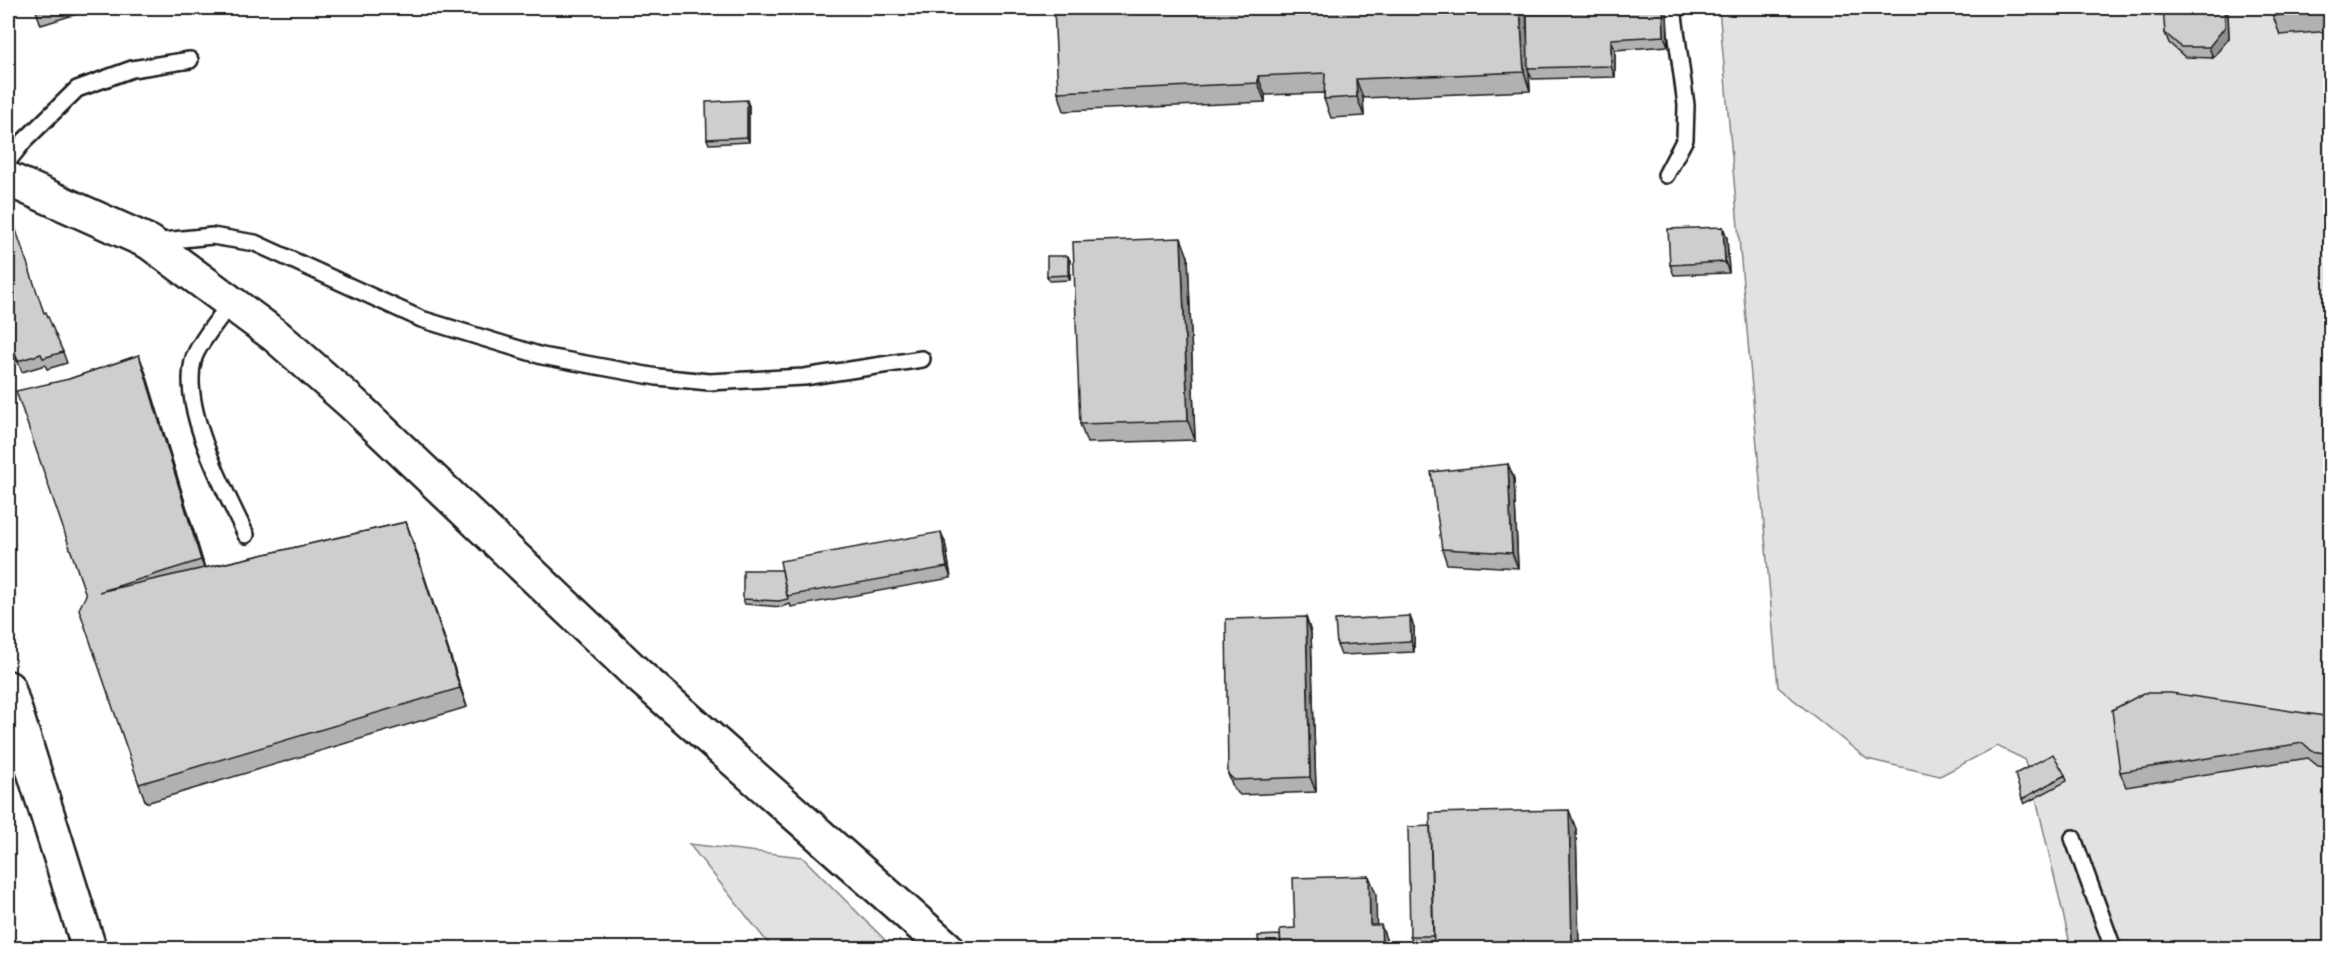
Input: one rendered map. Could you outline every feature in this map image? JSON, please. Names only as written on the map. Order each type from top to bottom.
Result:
[{"type":"main road","points":[[8,179],[148,242],[276,336],[352,403],[637,674],[947,948]]},
{"type":"main road","points":[[8,688],[89,948]]},
{"type":"lane","points":[[1666,175],[1685,139],[1686,105],[1673,8]]},
{"type":"lane","points":[[8,161],[24,141],[77,89],[132,69],[190,60]]},
{"type":"lane","points":[[148,242],[212,236],[255,243],[421,319],[542,356],[657,376],[709,382],[804,377],[922,359]]},
{"type":"lane","points":[[231,303],[193,360],[191,391],[199,426],[215,468],[246,535]]},
{"type":"lane","points":[[2073,838],[2113,948]]},
{"type":"shaded area","points":[[1719,8],[2330,8],[2330,948],[2071,948],[2035,794],[2024,759],[1997,746],[1940,776],[1867,759],[1778,687]]},
{"type":"shaded area","points":[[689,844],[802,857],[893,948],[772,948]]},
{"type":"building","points":[[1054,8],[1520,8],[1524,72],[1356,79],[1357,97],[1324,99],[1325,73],[1258,76],[1258,83],[1058,92]]},
{"type":"building","points":[[1606,8],[1663,8],[1664,36],[1611,39],[1611,66],[1528,68],[1527,13],[1606,11]]},
{"type":"building","points":[[2163,8],[2224,8],[2225,27],[2209,47],[2181,47],[2165,33]]},
{"type":"building","points":[[2272,8],[2331,8],[2331,11],[2273,16]]},
{"type":"building","points":[[747,100],[747,137],[707,139],[706,102]]},
{"type":"building","points":[[8,225],[15,227],[44,313],[46,312],[63,352],[43,358],[41,354],[18,361],[13,351],[8,333]]},
{"type":"building","points":[[1723,227],[1725,262],[1670,265],[1668,229]]},
{"type":"building","points":[[1181,238],[1188,421],[1080,424],[1073,242]]},
{"type":"building","points":[[1047,256],[1068,256],[1068,275],[1047,276]]},
{"type":"building","points":[[139,355],[201,560],[99,592],[406,522],[460,688],[139,784],[79,609],[86,595],[16,391],[69,379]]},
{"type":"building","points":[[1508,464],[1512,553],[1442,549],[1431,472]]},
{"type":"building","points":[[941,532],[947,567],[787,596],[780,561]]},
{"type":"building","points":[[743,570],[782,570],[788,599],[779,601],[743,599]]},
{"type":"building","points":[[1410,616],[1411,641],[1337,645],[1335,620]]},
{"type":"building","points":[[1306,617],[1310,777],[1234,780],[1228,774],[1226,619]]},
{"type":"building","points":[[2144,693],[2171,693],[2331,717],[2331,754],[2312,751],[2303,743],[2120,772],[2112,710]]},
{"type":"building","points":[[2053,754],[2065,775],[2022,799],[2015,774]]},
{"type":"building","points":[[1569,810],[1572,948],[1434,948],[1430,813]]},
{"type":"building","points":[[1430,826],[1433,936],[1410,936],[1408,827]]},
{"type":"building","points":[[1369,876],[1370,925],[1381,925],[1382,948],[1281,948],[1280,929],[1295,928],[1293,878]]},
{"type":"building","points":[[1280,935],[1281,948],[1259,948],[1258,936]]}]
